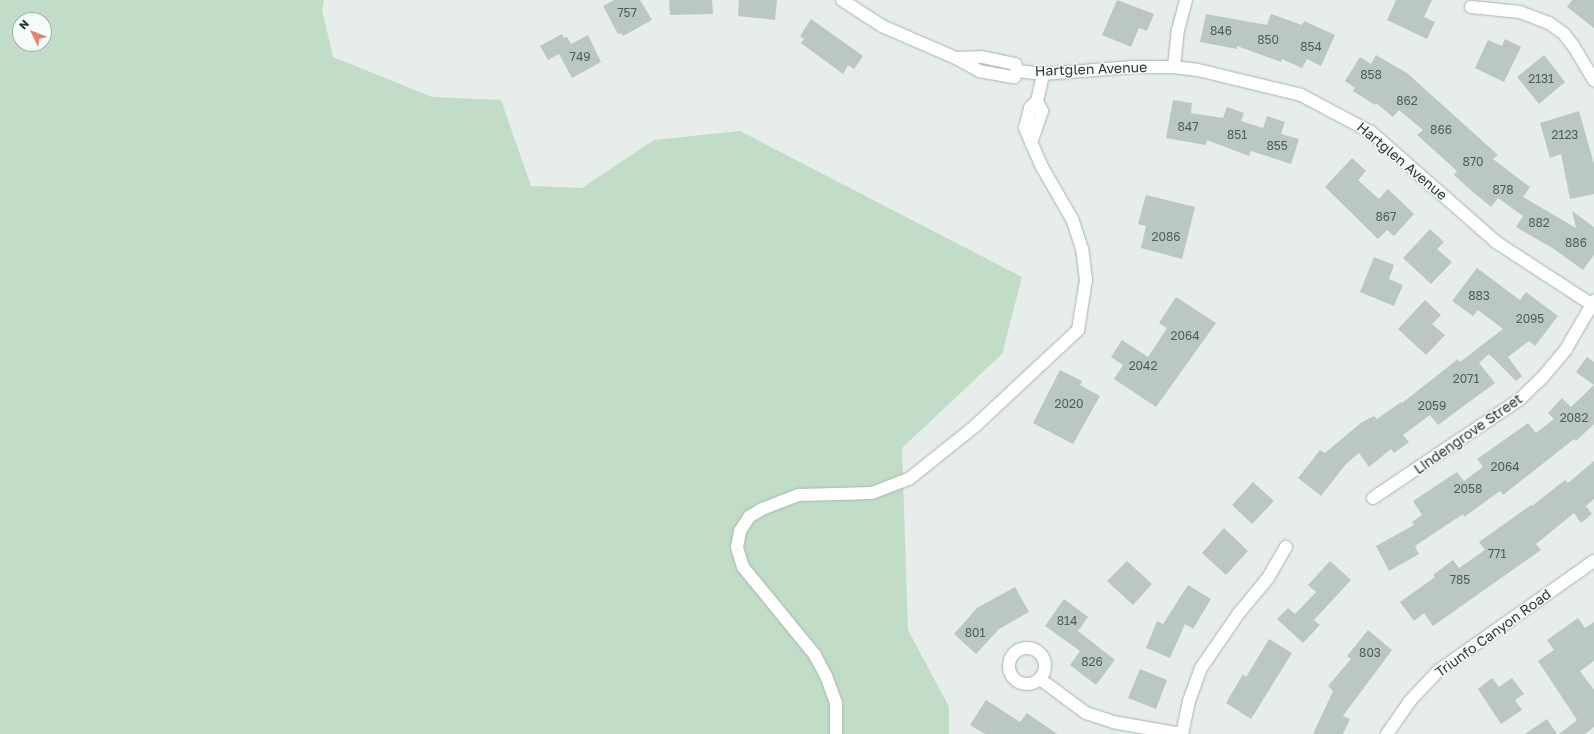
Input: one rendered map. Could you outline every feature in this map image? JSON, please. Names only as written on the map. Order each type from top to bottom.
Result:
[{"type":"street","name":"Hartglen Avenue","points":[[842,0],[882,26],[956,58],[982,57],[1015,64],[1018,71],[1043,74],[1133,66],[1174,67],[1198,70],[1301,95],[1353,120],[1404,160],[1496,242],[1593,304]]},
{"type":"street","points":[[1174,67],[1178,30],[1186,0]]},
{"type":"street","points":[[1471,7],[1520,12],[1549,23],[1564,34],[1574,47],[1594,80]]},
{"type":"street","points":[[836,734],[836,703],[826,676],[814,655],[744,567],[737,547],[740,531],[749,518],[762,509],[799,496],[872,493],[909,479],[974,427],[1078,330],[1086,280],[1082,250],[1072,219],[1042,168],[1031,143],[1042,111],[1037,101],[1043,74]]},
{"type":"street","name":"Lindengrove Street","points":[[1373,498],[1519,400],[1542,378],[1566,349],[1593,304]]},
{"type":"street","points":[[1040,679],[1086,713],[1113,722],[1181,734],[1189,701],[1202,668],[1239,613],[1268,578],[1286,547]]},
{"type":"street","name":"Triunfo Canyon Road","points":[[1387,734],[1409,702],[1438,671],[1594,561]]},
{"type":"green space","points":[[0,0],[324,0],[322,10],[333,57],[432,97],[501,100],[531,186],[582,188],[654,140],[740,131],[1022,277],[1002,354],[902,448],[908,630],[949,707],[949,734],[0,734]]},
{"type":"building","points":[[614,0],[640,0],[652,20],[623,36],[621,33],[618,34],[603,6]]},
{"type":"building","points":[[669,0],[712,0],[713,14],[670,15]]},
{"type":"building","points":[[739,0],[777,0],[775,20],[738,16]]},
{"type":"building","points":[[1117,0],[1154,14],[1147,31],[1139,28],[1131,47],[1102,35]]},
{"type":"building","points":[[1396,0],[1432,0],[1424,17],[1435,22],[1427,39],[1387,20]]},
{"type":"building","points":[[1572,0],[1594,0],[1594,28],[1567,7]]},
{"type":"building","points":[[1206,14],[1267,25],[1271,14],[1302,25],[1304,21],[1335,35],[1321,66],[1307,59],[1302,68],[1282,59],[1281,62],[1237,46],[1237,49],[1200,42]]},
{"type":"building","points":[[811,19],[863,56],[854,69],[848,65],[843,74],[801,43],[804,39],[800,36]]},
{"type":"building","points":[[562,34],[564,38],[567,37],[571,44],[588,35],[601,62],[572,78],[559,54],[548,60],[540,46]]},
{"type":"building","points":[[1505,39],[1521,47],[1504,82],[1475,68],[1488,40],[1502,46]]},
{"type":"building","points":[[1376,55],[1407,73],[1498,155],[1493,159],[1530,187],[1523,197],[1576,228],[1572,211],[1594,227],[1594,255],[1583,270],[1554,249],[1516,227],[1523,216],[1498,198],[1491,207],[1473,192],[1454,175],[1457,171],[1417,135],[1423,130],[1399,110],[1393,117],[1376,103],[1375,105],[1353,91],[1355,88],[1345,81],[1360,57],[1371,64]]},
{"type":"building","points":[[1544,55],[1565,82],[1539,104],[1517,77]]},
{"type":"building","points":[[1173,100],[1192,103],[1191,113],[1223,118],[1227,107],[1244,113],[1241,121],[1263,128],[1267,116],[1285,122],[1281,134],[1299,139],[1291,164],[1251,151],[1249,156],[1207,140],[1206,145],[1166,138]]},
{"type":"building","points":[[1579,111],[1594,164],[1594,194],[1570,199],[1561,154],[1550,158],[1540,123]]},
{"type":"building","points":[[1352,158],[1366,171],[1358,180],[1379,199],[1388,189],[1414,214],[1394,236],[1387,230],[1378,239],[1325,187]]},
{"type":"building","points":[[1146,195],[1195,207],[1182,259],[1141,248],[1146,226],[1138,224]]},
{"type":"building","points":[[1430,229],[1444,242],[1437,249],[1452,262],[1431,284],[1403,258]]},
{"type":"building","points":[[1374,257],[1394,265],[1389,279],[1403,285],[1394,306],[1360,292]]},
{"type":"building","points":[[1477,268],[1520,300],[1526,292],[1558,316],[1535,346],[1529,341],[1508,357],[1522,376],[1516,381],[1489,354],[1479,363],[1495,383],[1438,425],[1430,415],[1403,435],[1409,442],[1394,453],[1391,449],[1369,467],[1359,453],[1346,464],[1321,496],[1298,478],[1320,450],[1325,453],[1362,422],[1374,416],[1377,419],[1401,402],[1402,403],[1458,359],[1460,362],[1503,329],[1478,310],[1473,316],[1452,301]]},
{"type":"building","points":[[1176,297],[1216,323],[1156,407],[1114,379],[1123,365],[1111,357],[1122,340],[1148,357],[1167,328],[1159,323]]},
{"type":"building","points":[[1425,300],[1441,315],[1432,324],[1445,335],[1426,355],[1398,329]]},
{"type":"building","points":[[1587,357],[1594,362],[1594,385],[1576,372]]},
{"type":"building","points":[[1060,370],[1082,381],[1080,385],[1100,396],[1073,444],[1033,423]]},
{"type":"building","points":[[1594,385],[1594,424],[1576,441],[1574,439],[1503,495],[1500,491],[1464,517],[1463,514],[1415,546],[1419,554],[1389,571],[1376,546],[1414,525],[1412,522],[1422,515],[1413,501],[1457,472],[1464,481],[1483,467],[1477,459],[1528,423],[1536,433],[1554,419],[1548,413],[1562,398],[1571,407]]},
{"type":"building","points":[[1594,461],[1594,499],[1586,506],[1592,514],[1581,523],[1574,513],[1536,544],[1541,550],[1433,626],[1424,613],[1414,621],[1400,602],[1435,577],[1433,575],[1453,560],[1459,568],[1485,550],[1479,542],[1531,505],[1532,506],[1565,480],[1568,483]]},
{"type":"building","points":[[1253,482],[1274,501],[1252,524],[1232,505]]},
{"type":"building","points":[[1224,528],[1248,551],[1226,575],[1202,553]]},
{"type":"building","points":[[1127,561],[1152,584],[1133,605],[1107,581]]},
{"type":"building","points":[[1330,561],[1351,580],[1314,620],[1320,625],[1303,643],[1277,619],[1288,608],[1295,614],[1316,592],[1308,585]]},
{"type":"building","points":[[1188,585],[1211,599],[1193,629],[1185,624],[1170,658],[1146,648],[1157,621],[1163,624]]},
{"type":"building","points":[[1015,587],[1029,612],[999,629],[976,654],[954,634],[977,608]]},
{"type":"building","points":[[1064,599],[1088,617],[1078,631],[1115,660],[1096,685],[1070,665],[1080,651],[1045,626]]},
{"type":"building","points":[[1578,618],[1585,628],[1594,622],[1594,661],[1580,671],[1594,690],[1594,727],[1585,734],[1559,734],[1577,720],[1538,661],[1554,650],[1547,640]]},
{"type":"building","points":[[1368,630],[1392,650],[1343,716],[1350,719],[1343,734],[1313,734],[1333,691],[1328,686],[1351,659],[1347,656]]},
{"type":"building","points":[[1269,639],[1292,653],[1251,719],[1226,703],[1243,674],[1246,677]]},
{"type":"building","points":[[1140,669],[1167,680],[1156,709],[1128,698]]},
{"type":"building","points":[[1492,678],[1499,687],[1512,678],[1524,694],[1515,700],[1522,710],[1501,724],[1478,689]]},
{"type":"building","points":[[986,700],[1020,722],[1027,713],[1057,734],[985,734],[970,725]]},
{"type":"building","points":[[1547,719],[1557,734],[1525,734]]}]
